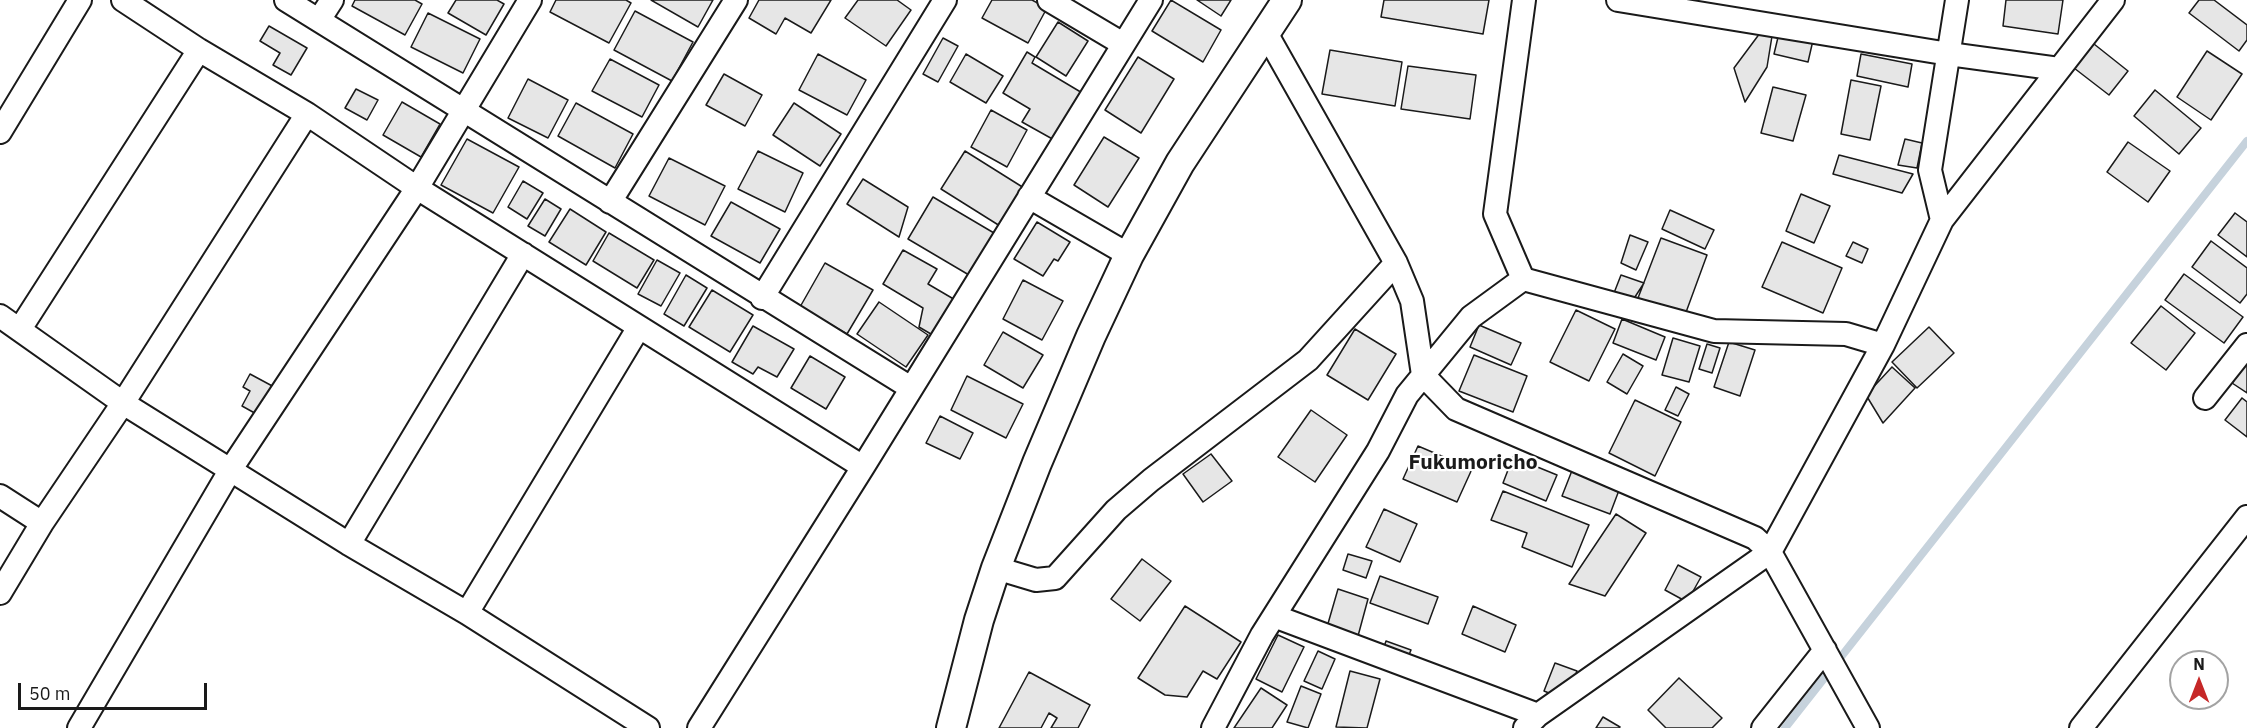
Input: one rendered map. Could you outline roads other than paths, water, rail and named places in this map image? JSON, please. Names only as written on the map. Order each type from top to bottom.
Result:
[{"type":"street","points":[[0,132],[80,0]]},
{"type":"street","points":[[123,0],[200,50],[307,114],[417,188],[863,467]]},
{"type":"street","points":[[286,0],[910,388]]},
{"type":"street","points":[[319,20],[332,0]]},
{"type":"street","points":[[79,728],[231,469],[417,188],[530,0]]},
{"type":"street","points":[[610,202],[736,0]]},
{"type":"street","points":[[762,298],[945,0]]},
{"type":"street","points":[[1049,0],[1123,44]]},
{"type":"street","points":[[699,728],[1151,0]]},
{"type":"street","points":[[951,728],[979,620],[996,568],[1051,430],[1129,255],[1180,163],[1287,0]]},
{"type":"street","points":[[1523,279],[1495,214],[1524,0]]},
{"type":"street","points":[[1618,0],[1949,54],[2059,69]]},
{"type":"street","points":[[1942,220],[1930,170],[1957,0]]},
{"type":"street","points":[[1274,616],[1531,721],[1770,552],[1882,345],[1942,220],[2113,0]]},
{"type":"street","points":[[1266,33],[1396,263],[1412,301],[1423,375],[1456,409],[1755,538],[1770,552],[1868,728]]},
{"type":"street","points":[[20,328],[200,50]]},
{"type":"street","points":[[0,593],[42,523],[123,403],[307,114]]},
{"type":"street","points":[[1029,197],[1129,255]]},
{"type":"street","points":[[349,544],[523,254]]},
{"type":"street","points":[[996,568],[1036,580],[1055,578],[1109,518],[1151,480],[1308,360],[1396,263]]},
{"type":"street","points":[[1523,279],[1714,331],[1846,334],[1882,345]]},
{"type":"street","points":[[1213,728],[1231,697],[1248,660],[1378,451],[1407,395],[1472,317],[1523,279]]},
{"type":"street","points":[[0,316],[123,403],[349,544],[467,613],[648,728]]},
{"type":"street","points":[[467,613],[639,327]]},
{"type":"street","points":[[2205,398],[2247,346]]},
{"type":"street","points":[[0,496],[42,523]]},
{"type":"street","points":[[2081,728],[2247,517]]},
{"type":"street","points":[[1763,728],[1825,650]]},
{"type":"waterway","points":[[1785,728],[2247,141]]},
{"type":"district","name":"Fukumoricho","points":[[1473,463]]}]
